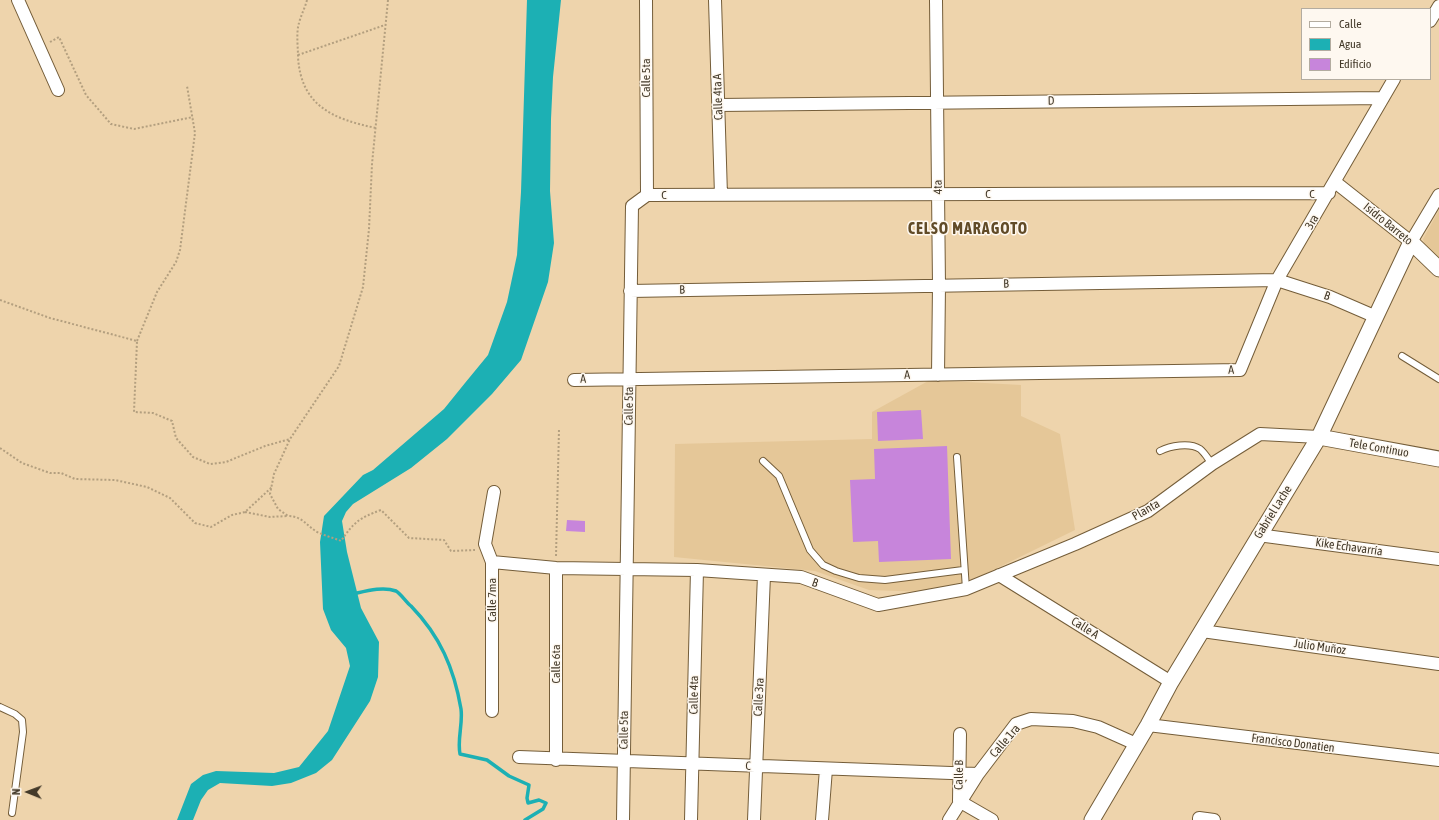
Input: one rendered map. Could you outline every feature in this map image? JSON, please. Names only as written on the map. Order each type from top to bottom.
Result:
[{"type":"street","points":[[18,0],[58,90]]},
{"type":"street","name":"Calle 5ta","points":[[623,820],[632,206],[647,195],[646,0]]},
{"type":"street","name":"Calle 4ta A","points":[[715,0],[721,195]]},
{"type":"street","name":"4ta","points":[[936,0],[939,285],[938,375]]},
{"type":"street","points":[[1431,19],[1439,6]]},
{"type":"street","name":"3ra","points":[[1240,370],[1277,280],[1329,194],[1393,80]]},
{"type":"street","name":"D","points":[[718,105],[1383,98]]},
{"type":"street","name":"Isidro Barreto","points":[[1335,182],[1411,242],[1439,269]]},
{"type":"street","name":"C","points":[[647,195],[1329,194]]},
{"type":"street","name":"Gabriel Lache","points":[[1092,820],[1258,535],[1319,437],[1374,316],[1411,242],[1439,195]]},
{"type":"street","name":"B","points":[[630,291],[1277,280],[1330,297],[1374,316]]},
{"type":"street","name":"A","points":[[574,380],[1240,370]]},
{"type":"street","name":"Planta","points":[[966,589],[1033,560],[1075,544],[1148,511],[1212,464],[1260,434],[1319,437]]},
{"type":"street","name":"Tele Continuo","points":[[1319,437],[1439,459]]},
{"type":"street","points":[[486,550],[485,544],[494,492]]},
{"type":"street","name":"Kike Echavarría","points":[[1258,535],[1439,559]]},
{"type":"street","name":"Calle 7ma","points":[[486,550],[492,562],[492,711]]},
{"type":"street","name":"B","points":[[492,562],[556,568],[697,570],[801,577],[878,605],[966,589]]},
{"type":"street","name":"Calle 6ta","points":[[556,568],[556,760]]},
{"type":"street","name":"Calle 4ta","points":[[691,820],[697,570]]},
{"type":"street","name":"Calle 3ra","points":[[754,820],[764,575]]},
{"type":"street","name":"Calle A","points":[[999,575],[1171,682]]},
{"type":"street","name":"Julio Muñoz","points":[[1202,631],[1439,664]]},
{"type":"street","name":"Calle 1ra","points":[[949,820],[959,801],[1016,724],[1031,719],[1073,721],[1098,727],[1136,744]]},
{"type":"street","name":"Francisco Donatien","points":[[1148,725],[1439,760]]},
{"type":"street","name":"Calle B","points":[[960,734],[959,801],[992,820]]},
{"type":"street","name":"C","points":[[519,757],[556,760],[978,774]]},
{"type":"street","points":[[822,820],[826,769]]},
{"type":"street","points":[[1199,819],[1214,820]]},
{"type":"lane","points":[[1402,356],[1439,379]]},
{"type":"lane","points":[[1160,451],[1169,447],[1193,446],[1201,450],[1212,464]]},
{"type":"lane","points":[[957,457],[963,570],[966,589]]},
{"type":"lane","points":[[763,461],[779,476],[810,550],[823,565],[836,571],[859,578],[885,580],[963,570]]},
{"type":"lane","points":[[0,707],[15,714],[22,720],[22,732],[12,812]]},
{"type":"path","points":[[308,0],[299,23],[298,55],[299,74],[311,99],[328,113],[351,123],[376,128]]},
{"type":"path","points":[[288,516],[278,509],[270,494],[274,474],[290,439],[339,366],[363,287],[369,229],[372,164],[388,0]]},
{"type":"path","points":[[298,55],[385,25]]},
{"type":"path","points":[[39,47],[59,37],[86,95],[111,124],[134,129],[193,117]]},
{"type":"path","points":[[187,86],[195,133],[180,250],[176,262],[157,292],[137,341],[134,412],[153,413],[172,421],[176,438],[193,457],[210,464],[226,462],[265,446],[290,439]]},
{"type":"path","points":[[0,300],[50,318],[137,341]]},
{"type":"path","points":[[556,568],[558,430]]},
{"type":"path","points":[[0,448],[22,463],[50,473],[61,473],[75,479],[115,480],[148,487],[170,498],[195,523],[211,527],[232,515],[245,512],[270,517],[295,516],[305,521],[317,532],[341,541],[351,525],[369,514],[381,510],[393,520],[409,538],[444,540],[451,551],[486,550]]},
{"type":"path","points":[[245,512],[272,487]]},
{"type":"shaded area","points":[[1439,210],[1439,260],[1425,247],[1423,239]]},
{"type":"shaded area","points":[[930,380],[1021,385],[1021,416],[1060,434],[1075,530],[979,577],[927,592],[869,590],[815,571],[674,557],[675,444],[872,439],[872,412]]},
{"type":"water","points":[[527,0],[561,0],[553,77],[551,119],[550,191],[554,243],[548,282],[521,360],[492,394],[447,439],[411,468],[353,504],[346,512],[342,521],[347,552],[361,608],[379,642],[378,677],[370,701],[332,760],[316,773],[291,783],[272,786],[220,783],[208,790],[201,800],[193,820],[177,820],[191,784],[203,775],[216,771],[274,773],[299,767],[328,731],[350,666],[346,648],[331,630],[323,609],[320,542],[324,516],[363,475],[373,470],[444,409],[488,355],[507,302],[517,255],[521,192]]},
{"type":"building","points":[[921,410],[923,439],[878,441],[877,412]]},
{"type":"building","points":[[947,446],[951,559],[879,562],[878,541],[853,542],[850,480],[875,479],[874,449]]},
{"type":"building","points":[[567,520],[585,521],[585,532],[566,531]]},
{"type":"waterway","points":[[353,594],[380,589],[396,591],[421,617],[438,641],[444,653],[450,666],[458,694],[461,709],[459,743],[460,754],[487,760],[509,776],[529,785],[527,798],[528,803],[539,800],[546,803],[543,809],[525,820]]},
{"type":"district","name":"CELSO MARAGOTO","points":[[968,229]]}]
